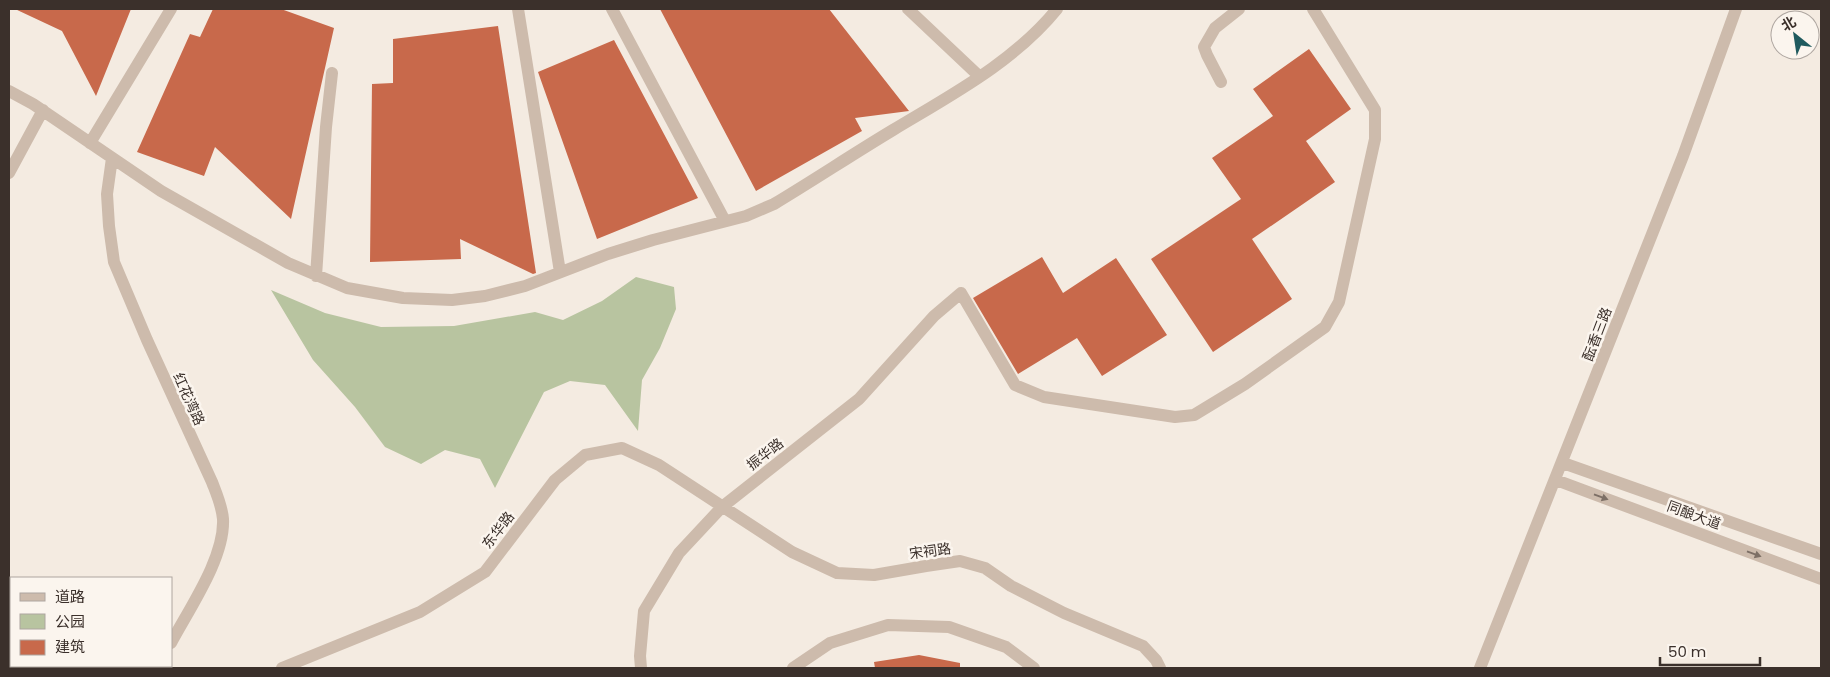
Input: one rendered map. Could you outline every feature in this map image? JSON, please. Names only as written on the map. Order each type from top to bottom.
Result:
[{"type":"street","points":[[90,143],[171,9]]},
{"type":"street","points":[[518,9],[560,272]]},
{"type":"street","points":[[612,9],[725,222]]},
{"type":"street","points":[[908,9],[979,76]]},
{"type":"street","points":[[9,91],[43,110],[161,191],[288,263],[347,288],[369,293],[403,298],[452,300],[485,296],[517,288],[608,254],[653,240],[746,216],[774,204],[979,76],[1027,42],[1057,9]]},
{"type":"street","points":[[1221,82],[1204,47],[1215,28],[1239,9]]},
{"type":"street","name":"振华路","points":[[641,668],[640,656],[644,611],[678,553],[722,506],[859,399],[934,316],[961,293],[1015,385],[1044,397],[1175,417],[1194,415],[1211,405],[1245,384],[1325,327],[1339,302],[1375,139],[1375,110],[1313,9]]},
{"type":"street","name":"酝香三路","points":[[1480,668],[1563,463],[1683,156],[1736,9]]},
{"type":"street","points":[[316,276],[326,127],[332,73]]},
{"type":"street","points":[[11,166],[43,110]]},
{"type":"street","name":"红花湾路","points":[[112,158],[107,194],[114,262],[146,340],[221,503],[223,520],[222,538],[214,563],[172,641]]},
{"type":"street","name":"东华路","points":[[282,668],[420,612],[485,572],[555,480],[585,455],[622,448],[659,465],[722,506]]},
{"type":"street","name":"同酿大道","points":[[1563,463],[1821,554]]},
{"type":"street","name":"同酿大道","points":[[1556,480],[1821,579]]},
{"type":"street","name":"宋祠路","points":[[722,506],[792,552],[837,573],[874,575],[960,562],[985,568],[1011,586],[1064,613],[1144,646],[1160,668]]},
{"type":"street","points":[[793,668],[830,643],[888,625],[949,626],[1006,646],[1034,668]]},
{"type":"green space","points":[[636,277],[674,287],[676,309],[660,348],[642,380],[638,431],[605,385],[570,381],[544,392],[495,488],[480,459],[445,450],[421,464],[385,447],[355,407],[313,360],[271,290],[325,313],[381,327],[454,326],[535,312],[563,320],[602,301]]},
{"type":"building","points":[[15,9],[131,9],[96,96],[62,31]]},
{"type":"building","points":[[213,9],[281,9],[334,28],[291,219],[215,147],[204,176],[137,152],[190,34],[200,37]]},
{"type":"building","points":[[660,9],[829,9],[909,111],[855,118],[862,131],[756,191]]},
{"type":"building","points":[[498,26],[536,273],[533,274],[460,239],[461,259],[370,262],[372,84],[393,83],[393,39]]},
{"type":"building","points":[[614,40],[698,198],[597,239],[538,72]]},
{"type":"building","points":[[1309,49],[1351,109],[1306,141],[1335,182],[1252,239],[1292,299],[1213,352],[1151,259],[1241,199],[1212,158],[1273,116],[1253,89]]},
{"type":"building","points":[[1042,257],[1063,293],[1116,258],[1167,335],[1102,376],[1077,338],[1018,374],[973,298]]},
{"type":"building","points":[[919,655],[960,663],[960,668],[875,668],[874,662]]}]
